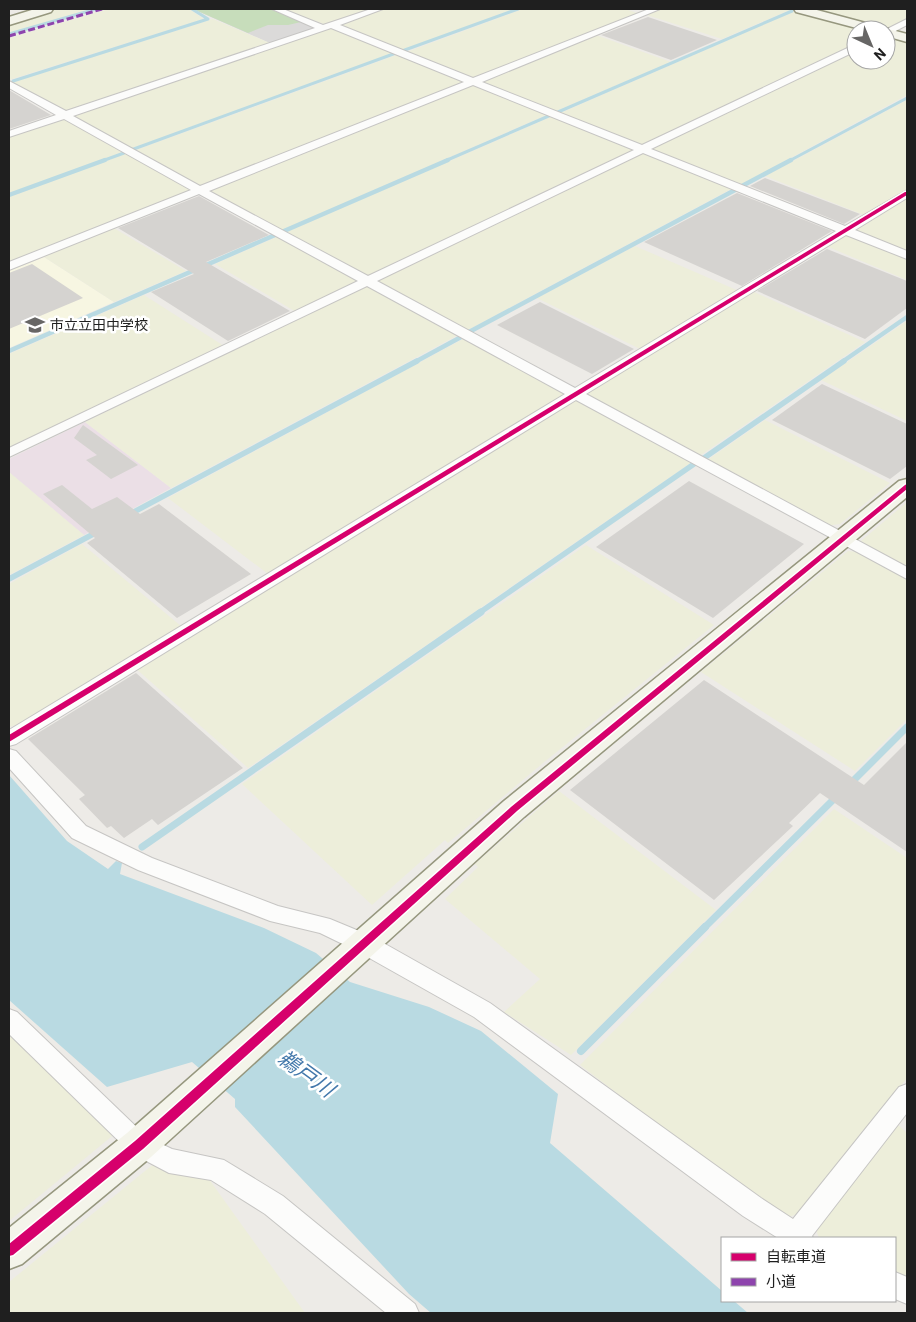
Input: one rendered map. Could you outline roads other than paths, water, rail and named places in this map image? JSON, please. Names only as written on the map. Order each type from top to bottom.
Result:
[{"type":"street","points":[[9,21],[46,9]]},
{"type":"street","points":[[276,9],[327,26],[473,82],[907,255]]},
{"type":"street","points":[[9,134],[379,9]]},
{"type":"street","points":[[9,266],[656,9]]},
{"type":"street","points":[[800,9],[846,22]]},
{"type":"street","points":[[9,453],[846,52]]},
{"type":"street","points":[[9,84],[63,116],[907,574]]},
{"type":"street","points":[[9,739],[907,194]]},
{"type":"street","points":[[9,1251],[139,1145],[200,1092],[352,952],[514,809],[907,486]]},
{"type":"street","points":[[9,756],[79,832],[145,864],[277,915],[323,925],[352,952],[482,1010],[752,1207],[798,1237],[907,1095]]},
{"type":"street","points":[[9,1019],[139,1145],[169,1161],[215,1169],[274,1205],[406,1313]]},
{"type":"water","name":"鵜戸川","points":[[9,775],[67,841],[108,869],[116,861],[122,863],[120,874],[264,928],[316,953],[350,982],[429,1007],[481,1031],[558,1094],[550,1143],[721,1290],[721,1302],[735,1302],[748,1313],[431,1313],[409,1294],[235,1107],[235,1099],[192,1062],[107,1087],[9,1000]]},
{"type":"waterway","points":[[9,34],[96,9]]},
{"type":"waterway","points":[[13,81],[208,19],[192,9]]},
{"type":"waterway","points":[[402,51],[518,9]]},
{"type":"waterway","points":[[558,112],[792,11]]},
{"type":"waterway","points":[[131,150],[396,53]]},
{"type":"waterway","points":[[789,161],[907,98]]},
{"type":"waterway","points":[[445,161],[551,115]]},
{"type":"waterway","points":[[102,161],[124,153]]},
{"type":"waterway","points":[[9,195],[105,160]]},
{"type":"waterway","points":[[284,231],[448,160]]},
{"type":"waterway","points":[[742,186],[791,160]]},
{"type":"waterway","points":[[469,332],[735,190]]},
{"type":"waterway","points":[[9,351],[275,235]]},
{"type":"waterway","points":[[842,362],[907,317]]},
{"type":"waterway","points":[[415,362],[461,337]]},
{"type":"waterway","points":[[130,514],[417,361]]},
{"type":"waterway","points":[[704,458],[844,361]]},
{"type":"waterway","points":[[479,613],[694,464]]},
{"type":"waterway","points":[[9,579],[99,531]]},
{"type":"waterway","points":[[142,847],[481,612]]},
{"type":"waterway","points":[[850,784],[907,727]]},
{"type":"waterway","points":[[704,928],[837,796]]},
{"type":"waterway","points":[[581,1051],[704,928]]},
{"type":"place","name":"市立立田中学校","points":[[35,325]]}]
